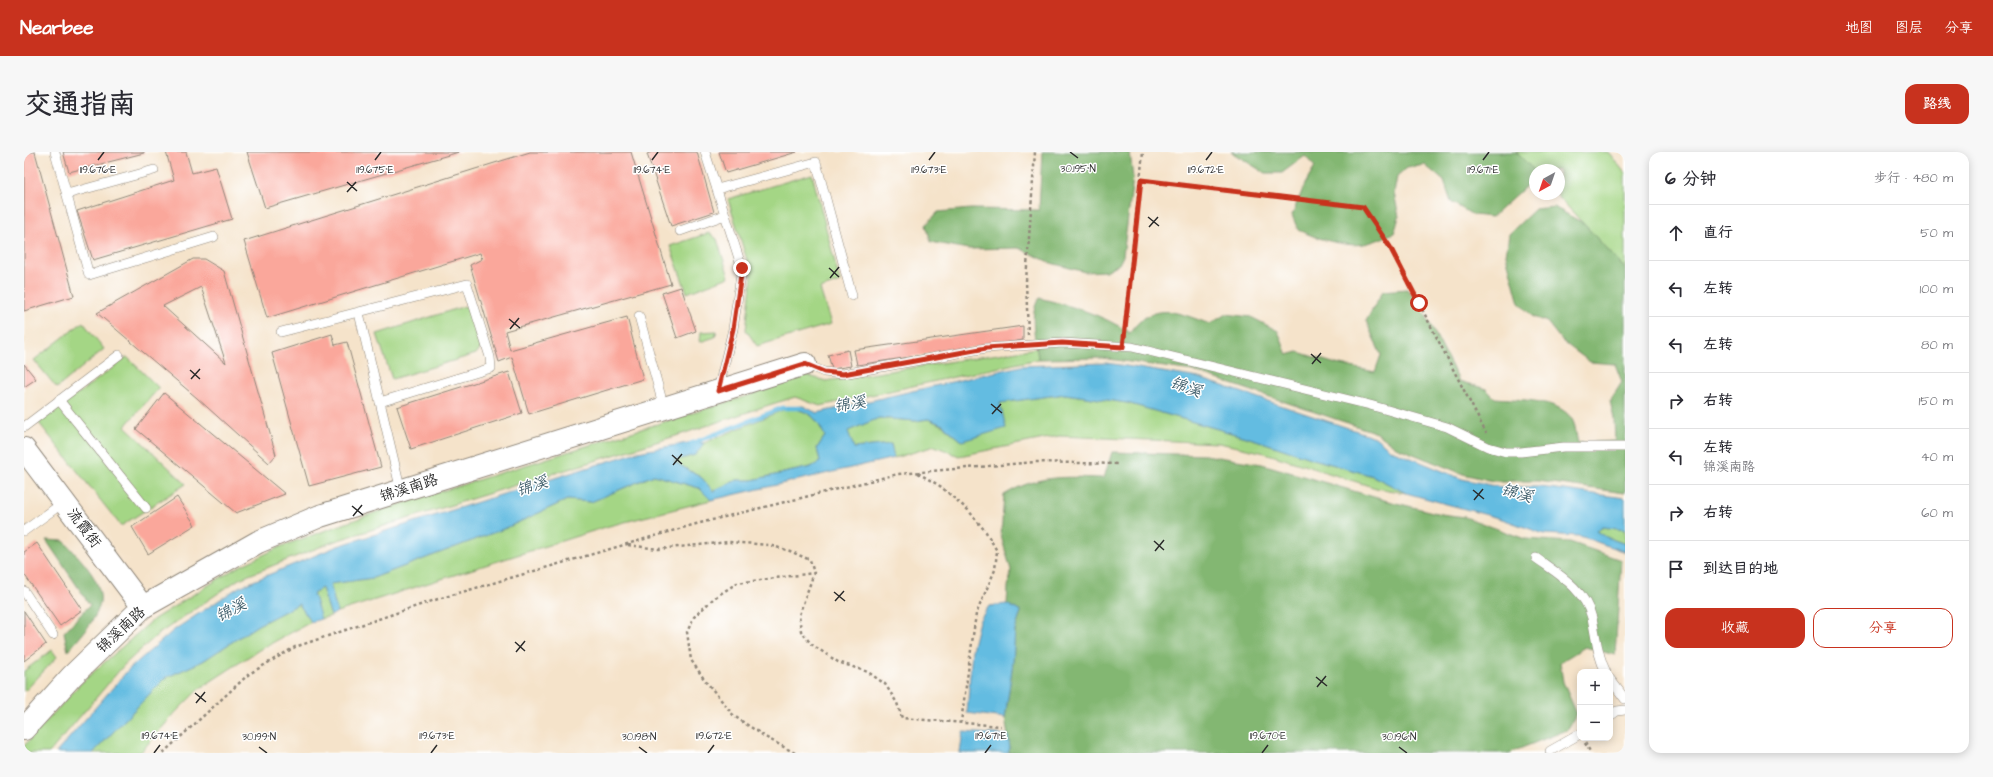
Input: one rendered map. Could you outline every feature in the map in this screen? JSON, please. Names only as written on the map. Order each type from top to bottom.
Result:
[{"type":"street","name":"锦溪南路","points":[[24,729],[72,676],[143,607],[258,542],[320,516],[805,364]]},
{"type":"street","name":"流霞街","points":[[24,449],[143,607]]},
{"type":"lane","points":[[55,152],[89,275],[214,237]]},
{"type":"lane","points":[[705,152],[742,268],[733,329],[718,391]]},
{"type":"lane","points":[[717,189],[816,162],[852,296]]},
{"type":"lane","points":[[67,194],[154,170]]},
{"type":"lane","points":[[680,231],[725,216]]},
{"type":"lane","points":[[281,332],[467,284],[490,357],[491,368],[380,402]]},
{"type":"lane","points":[[359,313],[401,491]]},
{"type":"lane","points":[[640,316],[664,408]]},
{"type":"lane","points":[[805,364],[824,372],[843,374],[986,348],[1062,343],[1123,347],[1370,404],[1447,427],[1488,447],[1506,452],[1521,452],[1564,447],[1625,447]]},
{"type":"lane","points":[[24,427],[119,356]]},
{"type":"lane","points":[[59,400],[146,508]]},
{"type":"lane","points":[[24,531],[64,502]]},
{"type":"lane","points":[[1536,558],[1572,584],[1583,597],[1591,616],[1596,641],[1605,669]]},
{"type":"lane","points":[[24,591],[53,634]]},
{"type":"lane","points":[[1613,683],[1625,700]]},
{"type":"lane","points":[[1613,714],[1617,711],[1625,710]]},
{"type":"lane","points":[[1550,751],[1577,736]]},
{"type":"path","points":[[1029,345],[1026,281],[1035,152]]},
{"type":"path","points":[[1123,347],[1143,152]]},
{"type":"path","points":[[1141,180],[1363,207],[1390,247],[1486,432],[1488,447]]},
{"type":"path","points":[[163,753],[249,674],[295,647],[438,599],[696,524],[898,474],[1035,462],[1119,464]]},
{"type":"path","points":[[918,473],[940,486],[968,510],[986,532],[997,551],[995,570],[976,614],[961,722]]},
{"type":"path","points":[[626,545],[658,549],[729,542],[769,545],[790,551],[810,560],[814,573],[799,615],[801,631],[811,644],[838,662],[868,672],[885,684],[897,703],[902,718],[1001,726]]},
{"type":"path","points":[[795,753],[734,716],[704,679],[691,660],[687,632],[694,617],[714,598],[737,583],[814,573]]},
{"type":"green space","points":[[1042,152],[1130,152],[1133,178],[1123,256],[1119,264],[1106,271],[1085,272],[1051,263],[1019,248],[968,249],[931,242],[926,225],[938,212],[971,209],[1039,210]]},
{"type":"green space","points":[[1231,152],[1516,152],[1529,165],[1529,183],[1492,217],[1473,215],[1451,202],[1444,181],[1425,165],[1407,168],[1397,177],[1394,193],[1399,217],[1394,233],[1371,242],[1351,245],[1332,242],[1298,230],[1292,215],[1305,184],[1315,167],[1305,156],[1282,173],[1265,173]]},
{"type":"green space","points":[[1516,152],[1608,152],[1625,173],[1625,269],[1562,200],[1565,200],[1565,164],[1529,165]]},
{"type":"green space","points":[[812,174],[840,282],[820,289],[831,324],[757,346],[746,330],[752,276],[728,199]]},
{"type":"green space","points":[[1554,207],[1583,223],[1625,269],[1625,493],[1538,481],[1493,481],[1463,474],[1396,447],[1377,433],[1193,371],[1102,358],[1038,359],[1033,320],[1039,298],[1097,316],[1130,333],[1139,322],[1157,312],[1177,313],[1210,324],[1226,314],[1251,317],[1278,331],[1287,355],[1298,352],[1336,364],[1375,372],[1381,355],[1366,321],[1383,291],[1407,289],[1420,304],[1459,381],[1486,389],[1495,398],[1527,400],[1549,404],[1559,408],[1567,413],[1573,421],[1578,443],[1615,441],[1614,419],[1610,401],[1622,382],[1615,364],[1590,362],[1562,341],[1547,322],[1533,317],[1519,303],[1506,255],[1509,234],[1535,209]]},
{"type":"green space","points":[[709,233],[717,239],[729,277],[687,293],[670,246]]},
{"type":"green space","points":[[465,306],[471,315],[482,346],[476,354],[392,379],[377,334]]},
{"type":"green space","points":[[83,322],[104,349],[57,388],[34,360]]},
{"type":"green space","points":[[717,331],[715,337],[700,342],[701,332]]},
{"type":"green space","points":[[1037,348],[1038,359],[820,406],[795,397],[682,434],[335,541],[239,579],[157,635],[124,665],[49,753],[24,753],[24,746],[81,683],[154,619],[236,568],[282,546],[388,508],[763,391],[805,375],[826,381]]},
{"type":"green space","points":[[127,357],[159,388],[125,426],[186,484],[121,526],[39,423]]},
{"type":"green space","points":[[1065,394],[1127,403],[1256,440],[1310,458],[1373,476],[1406,493],[1376,488],[1265,453],[1219,443],[1059,436],[959,456],[935,446],[894,458],[891,444],[854,448],[847,431],[879,418],[915,421],[928,419],[942,425],[962,441],[999,403]]},
{"type":"green space","points":[[790,407],[812,416],[825,436],[817,448],[820,462],[811,467],[752,480],[737,480],[712,491],[702,478],[673,461],[695,455],[704,443]]},
{"type":"green space","points":[[1112,452],[1205,455],[1262,464],[1384,500],[1441,514],[1465,517],[1525,539],[1570,542],[1621,560],[1615,655],[1585,647],[1560,662],[1563,682],[1577,714],[1567,730],[1509,753],[1008,753],[1010,748],[1005,718],[1013,662],[1015,630],[1021,612],[1007,604],[1011,570],[1001,536],[1004,495],[1029,483],[1052,478],[1104,478]]},
{"type":"green space","points":[[654,475],[699,488],[711,500],[609,526],[337,612],[330,584],[373,578],[506,528],[567,500],[591,502]]},
{"type":"green space","points":[[1603,527],[1625,530],[1625,544],[1606,537],[1597,531]]},
{"type":"green space","points":[[46,540],[64,541],[90,571],[99,589],[99,607],[93,619],[68,651],[64,632],[90,605]]},
{"type":"green space","points":[[322,588],[331,616],[320,619],[313,593]]},
{"type":"green space","points":[[299,604],[311,622],[259,650],[199,689],[175,713],[140,753],[93,753],[165,678],[203,661],[258,625]]},
{"type":"green space","points":[[52,650],[57,657],[24,692],[24,671]]},
{"type":"water","points":[[1107,363],[1199,378],[1375,437],[1391,450],[1462,479],[1500,487],[1540,487],[1625,498],[1625,530],[1603,527],[1597,531],[1606,537],[1625,544],[1625,552],[1580,536],[1544,534],[1502,519],[1406,493],[1373,476],[1310,458],[1256,440],[1127,403],[1065,394],[1000,403],[1006,428],[962,441],[943,425],[928,419],[915,421],[879,418],[848,431],[854,448],[891,444],[894,458],[711,500],[699,488],[654,475],[591,502],[567,500],[506,528],[373,578],[330,584],[337,612],[331,616],[322,588],[313,593],[321,619],[311,622],[299,604],[258,625],[203,661],[165,678],[93,753],[56,753],[129,669],[174,630],[239,587],[338,546],[638,452],[693,442],[704,443],[695,455],[673,461],[702,478],[713,491],[737,480],[752,480],[811,467],[820,462],[817,448],[825,436],[812,416],[790,407],[803,406],[817,413],[1021,366]]},
{"type":"water","points":[[1007,604],[1021,612],[1015,630],[1013,662],[1005,718],[967,713],[972,650],[979,621],[989,606]]},
{"type":"water","points":[[963,732],[1008,735],[1010,748],[1008,753],[960,753]]},
{"type":"building","points":[[24,152],[35,152],[74,296],[24,311]]},
{"type":"building","points":[[63,152],[144,152],[144,153],[69,172]]},
{"type":"building","points":[[166,152],[186,152],[192,173],[216,167],[232,219],[93,260],[77,211],[174,180]]},
{"type":"building","points":[[247,152],[459,152],[265,208]]},
{"type":"building","points":[[530,152],[631,152],[671,284],[505,331],[510,350],[627,317],[643,379],[529,414],[512,357],[499,362],[470,265],[482,259],[480,253],[267,318],[244,241]]},
{"type":"building","points":[[652,152],[697,152],[714,212],[671,226],[647,154]]},
{"type":"building","points":[[719,152],[797,152],[726,173]]},
{"type":"building","points":[[193,259],[204,259],[224,271],[276,455],[269,463],[197,398],[97,313]],"holes":[[[201,287],[226,363],[163,306]]]},
{"type":"building","points":[[681,287],[696,331],[677,338],[662,293]]},
{"type":"building","points":[[1023,326],[1023,340],[857,365],[854,350]]},
{"type":"building","points":[[332,334],[335,345],[347,342],[381,467],[309,486],[272,353]]},
{"type":"building","points":[[848,350],[851,366],[832,369],[828,355]]},
{"type":"building","points":[[24,364],[36,379],[24,387]]},
{"type":"building","points":[[509,372],[522,413],[411,449],[397,407]]},
{"type":"building","points":[[164,393],[285,494],[236,513],[136,429]]},
{"type":"building","points":[[177,497],[195,525],[148,554],[132,527]]},
{"type":"building","points":[[37,543],[82,610],[60,626],[24,574],[24,552]]},
{"type":"building","points":[[24,611],[46,644],[24,661]]},
{"type":"waterway","name":"锦溪","points":[[690,444],[782,408],[800,408]]},
{"type":"route","points":[[742,268],[733,329],[718,391],[805,364],[824,372],[843,374],[986,348],[1062,343],[1123,347],[1141,180],[1363,207],[1390,247],[1419,303]]}]
